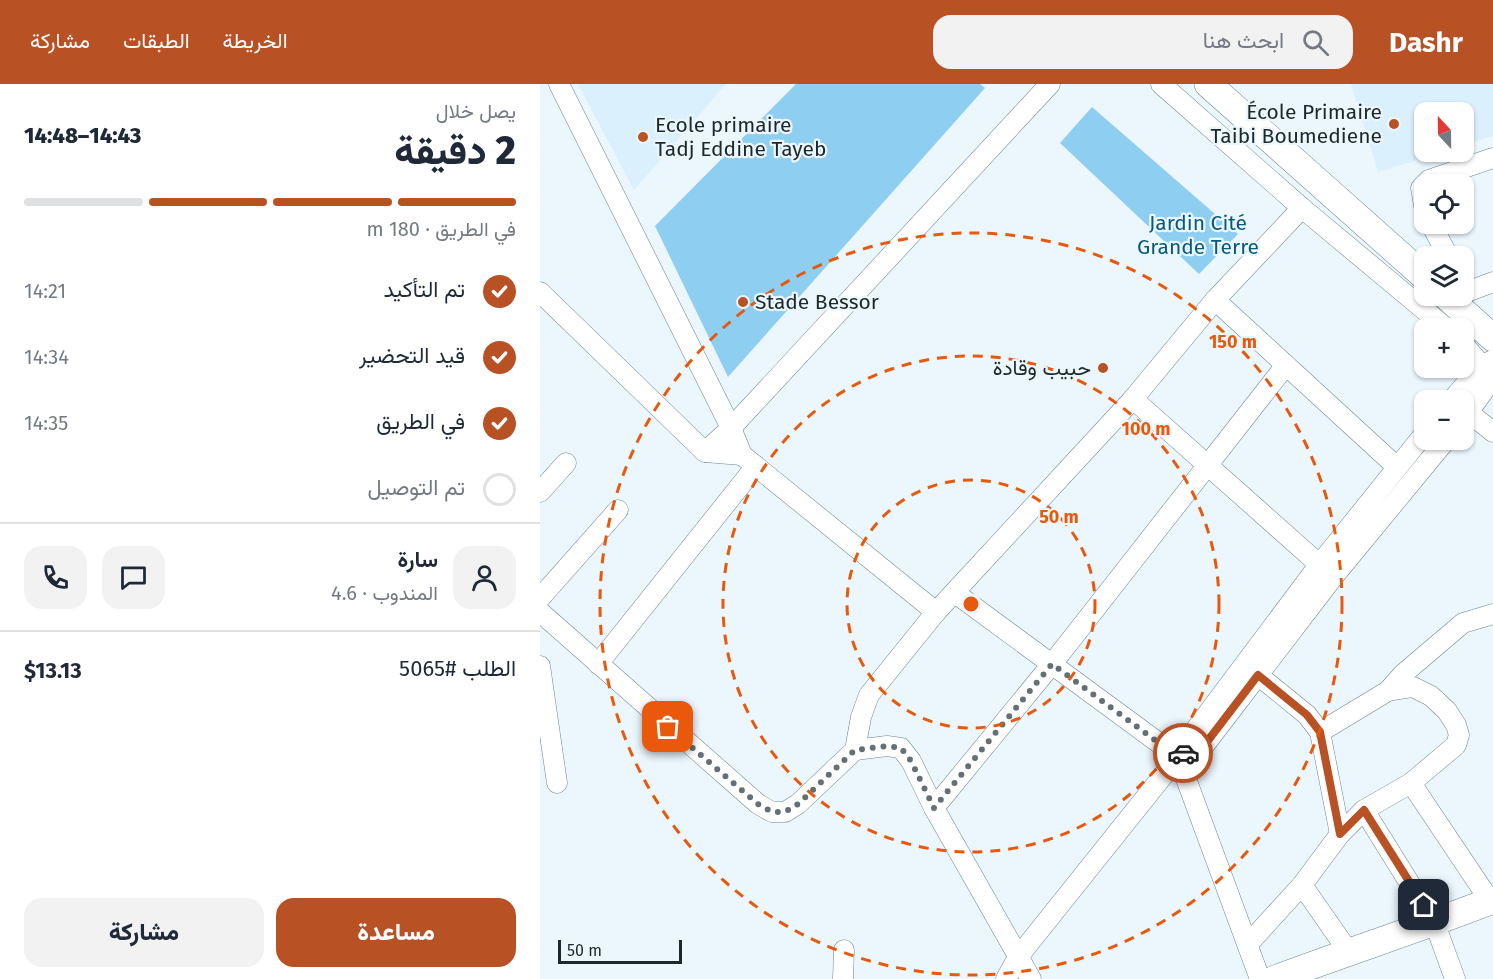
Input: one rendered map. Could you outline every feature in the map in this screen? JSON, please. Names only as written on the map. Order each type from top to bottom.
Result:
[{"type":"main road","points":[[1208,84],[1414,267]]},
{"type":"main road","points":[[1468,306],[1493,338]]},
{"type":"main road","points":[[1275,979],[1348,951],[1436,924],[1492,901]]},
{"type":"street","points":[[559,84],[749,461],[936,612]]},
{"type":"street","points":[[705,452],[731,428],[1050,84]]},
{"type":"street","points":[[1161,84],[1302,208],[1434,318]]},
{"type":"street","points":[[1447,174],[1493,158]]},
{"type":"street","points":[[540,612],[740,789],[772,812],[785,812],[798,804],[855,750],[861,717],[869,695],[936,612],[1133,399],[1215,300],[1302,208]]},
{"type":"street","points":[[1474,289],[1493,282]]},
{"type":"street","points":[[540,292],[705,452],[749,461]]},
{"type":"street","points":[[1215,300],[1397,467]]},
{"type":"street","points":[[1474,354],[1490,368]]},
{"type":"street","points":[[934,808],[1052,664],[1286,365]]},
{"type":"street","points":[[1464,390],[1490,368]]},
{"type":"street","points":[[1474,400],[1490,368]]},
{"type":"street","points":[[1133,399],[1327,571]]},
{"type":"street","points":[[1474,421],[1493,432]]},
{"type":"street","points":[[1184,753],[1203,747],[1258,675],[1397,467],[1414,446]]},
{"type":"street","points":[[1006,979],[1018,957],[1184,753],[1190,737],[1327,571],[1437,450]]},
{"type":"street","points":[[598,664],[749,461]]},
{"type":"street","points":[[540,492],[566,463]]},
{"type":"street","points":[[540,598],[618,510]]},
{"type":"street","points":[[955,593],[1052,664],[1184,753],[1260,979]]},
{"type":"street","points":[[1320,732],[1388,691],[1403,674],[1462,623],[1493,614]]},
{"type":"street","points":[[540,666],[557,783]]},
{"type":"street","points":[[1258,675],[1307,715],[1320,732],[1340,834]]},
{"type":"street","points":[[1249,943],[1302,885],[1340,834],[1364,810],[1411,783],[1456,745],[1459,735],[1447,711],[1431,696],[1413,687],[1388,691]]},
{"type":"street","points":[[855,750],[887,746],[901,748],[911,761],[934,808],[1031,979]]},
{"type":"street","points":[[1411,783],[1492,901]]},
{"type":"street","points":[[1364,810],[1436,924],[1455,979]]},
{"type":"street","points":[[1302,885],[1348,951]]},
{"type":"street","points":[[843,979],[844,950]]},
{"type":"shaded area","name":"Ecole primaire Tadj Eddine Tayeb","points":[[578,84],[726,84],[634,190]]},
{"type":"shaded area","name":"École Primaire Taibi Boumediene","points":[[1351,84],[1493,84],[1493,136],[1474,142],[1474,102],[1414,102],[1414,161],[1378,172]]},
{"type":"green space","name":"Stade Bessor","points":[[796,84],[980,84],[985,88],[728,377],[655,226]]},
{"type":"green space","name":"Jardin Cité Grande Terre","points":[[1092,107],[1238,234],[1199,274],[1060,143]]},
{"type":"way so far","points":[[668,727],[758,804],[772,812],[785,812],[798,804],[855,750],[887,746],[901,748],[911,761],[934,808],[1052,664],[1178,757],[1183,753]]},
{"type":"place","name":"École Primaire Taibi Boumediene","points":[[1394,124]]},
{"type":"place","name":"Ecole primaire Tadj Eddine Tayeb","points":[[643,137]]},
{"type":"place","name":"Stade Bessor","points":[[743,302]]},
{"type":"place","name":"حبيب وقادة","points":[[1103,368]]},
{"type":"route","points":[[1183,753],[1189,749],[1203,747],[1258,675],[1307,715],[1320,732],[1340,834],[1364,810],[1424,905]]}]
